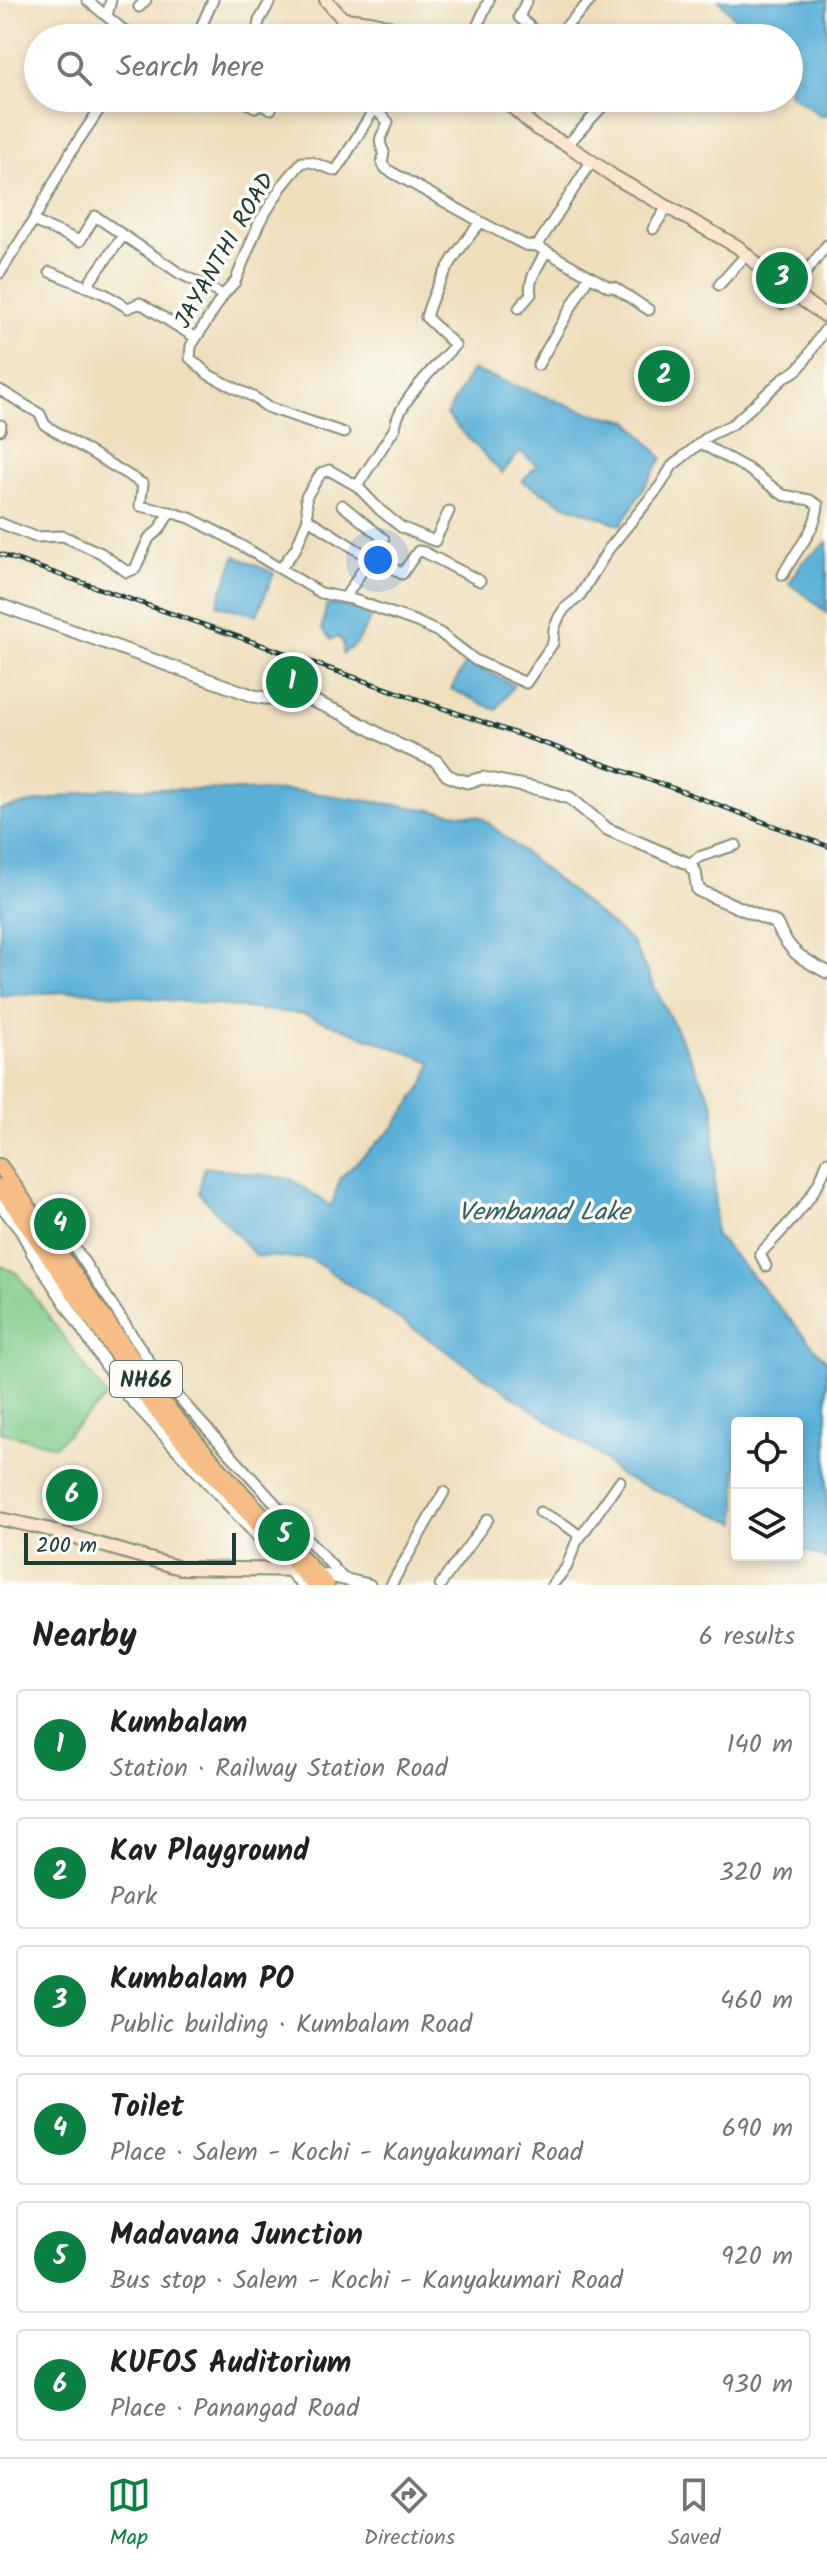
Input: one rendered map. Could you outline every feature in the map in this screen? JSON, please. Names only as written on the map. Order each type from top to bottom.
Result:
[{"type":"highway","name":"NH66","points":[[0,1166],[161,1400],[315,1579],[327,1585]]},
{"type":"highway","name":"NH66","points":[[0,1187],[154,1408],[296,1574]]},
{"type":"highway","points":[[296,1574],[315,1579]]},
{"type":"main road","points":[[326,0],[343,19],[383,24]]},
{"type":"main road","points":[[519,112],[537,129],[738,247],[792,294],[827,317]]},
{"type":"main road","points":[[0,1519],[47,1529],[180,1568],[296,1574]]},
{"type":"street","points":[[87,0],[116,24]]},
{"type":"street","points":[[107,16],[111,0]]},
{"type":"street","points":[[258,24],[271,0]]},
{"type":"street","points":[[478,24],[489,0]]},
{"type":"street","points":[[527,0],[519,17],[527,24]]},
{"type":"street","points":[[568,24],[591,0]]},
{"type":"street","points":[[201,24],[210,2]]},
{"type":"street","points":[[0,273],[98,112]]},
{"type":"street","name":"JAYANTHI ROAD","points":[[344,433],[267,407],[209,375],[190,358],[191,346],[223,295],[235,282],[259,223],[282,186],[302,162],[336,171],[373,112]]},
{"type":"street","points":[[378,112],[388,122],[380,135],[384,152],[382,163],[386,169],[525,245],[542,249],[614,287],[649,310]]},
{"type":"street","points":[[567,145],[597,112]]},
{"type":"street","points":[[519,308],[531,294],[529,288],[542,249],[591,162]]},
{"type":"street","points":[[653,229],[667,207]]},
{"type":"street","points":[[33,221],[80,241],[95,216],[179,273],[223,295]]},
{"type":"street","points":[[357,486],[395,428],[396,420],[417,387],[455,345],[426,317],[445,270],[481,222]]},
{"type":"street","points":[[86,287],[123,236]]},
{"type":"street","points":[[781,304],[792,294],[827,245]]},
{"type":"street","points":[[0,247],[14,250]]},
{"type":"street","points":[[719,285],[746,255]]},
{"type":"street","points":[[50,272],[105,294],[128,308],[140,303],[196,338]]},
{"type":"street","points":[[538,365],[589,276]]},
{"type":"street","points":[[0,390],[40,414],[45,425],[143,484],[140,506],[190,518],[321,593],[417,622],[440,633],[475,660],[526,683],[553,643],[554,629],[565,608],[579,597],[608,550],[660,486],[672,466],[710,435],[733,424],[786,376],[796,373],[827,328]]},
{"type":"street","points":[[700,443],[748,469],[783,495],[818,505],[812,532],[783,575]]},
{"type":"street","points":[[281,568],[296,548],[308,519],[306,497],[321,473],[329,470],[357,486],[401,527],[432,540],[435,541],[449,511]]},
{"type":"street","points":[[342,505],[384,539],[345,598]]},
{"type":"street","points":[[0,523],[35,537],[63,536],[94,549],[127,572],[135,569],[149,538],[159,530],[170,512]]},
{"type":"street","points":[[308,519],[402,574],[418,551],[480,581]]},
{"type":"street","points":[[0,605],[254,696],[306,698],[436,761],[447,775],[456,779],[467,782],[483,778],[570,798],[607,829],[689,864],[695,872],[698,890],[776,923],[795,954],[827,972]]},
{"type":"street","points":[[689,864],[699,857],[736,845]]},
{"type":"street","points":[[766,1266],[760,1254],[794,1217],[822,1179],[827,1162]]},
{"type":"street","points":[[0,1205],[21,1232],[122,1389],[296,1574]]},
{"type":"street","points":[[73,1245],[159,1376],[346,1582]]},
{"type":"street","points":[[552,1585],[566,1568],[570,1552],[580,1536],[620,1481]]},
{"type":"street","points":[[391,1585],[444,1492]]},
{"type":"street","points":[[540,1512],[580,1536]]},
{"type":"street","points":[[440,1585],[488,1519]]},
{"type":"street","points":[[315,1579],[369,1585]]},
{"type":"green space","points":[[0,1265],[18,1274],[107,1397],[55,1446],[0,1432]]},
{"type":"water","points":[[719,0],[827,0],[827,115],[820,115],[803,103],[803,24],[740,24]]},
{"type":"water","points":[[472,370],[587,412],[629,421],[662,458],[621,525],[563,504],[522,481],[537,465],[520,452],[502,473],[446,415]]},
{"type":"water","points":[[827,542],[827,613],[789,584],[801,564]]},
{"type":"water","points":[[235,556],[274,573],[257,615],[217,605]]},
{"type":"water","points":[[330,604],[357,609],[371,617],[357,643],[343,654],[343,643],[337,636],[331,640],[322,629],[326,607]]},
{"type":"water","points":[[467,661],[514,685],[496,710],[451,689]]},
{"type":"water","name":"Vembanad Lake","points":[[108,788],[299,791],[481,817],[632,942],[714,1105],[715,1234],[827,1362],[827,1559],[803,1549],[803,1417],[731,1417],[731,1521],[620,1476],[599,1455],[311,1259],[256,1256],[199,1193],[204,1167],[291,1179],[331,1206],[341,1177],[392,1129],[424,1084],[432,1062],[304,1014],[79,991],[0,996],[0,809]]},
{"type":"railway","points":[[0,554],[681,791],[827,846]]},
{"type":"place","name":"Kumbalam PO","points":[[782,278]]},
{"type":"place","name":"Kav Playground","points":[[664,376]]},
{"type":"place","name":"Kumbalam","points":[[292,682]]},
{"type":"place","name":"Toilet","points":[[60,1224]]},
{"type":"place","name":"KUFOS Auditorium","points":[[72,1495]]},
{"type":"place","name":"Madavana Junction","points":[[284,1535]]}]
